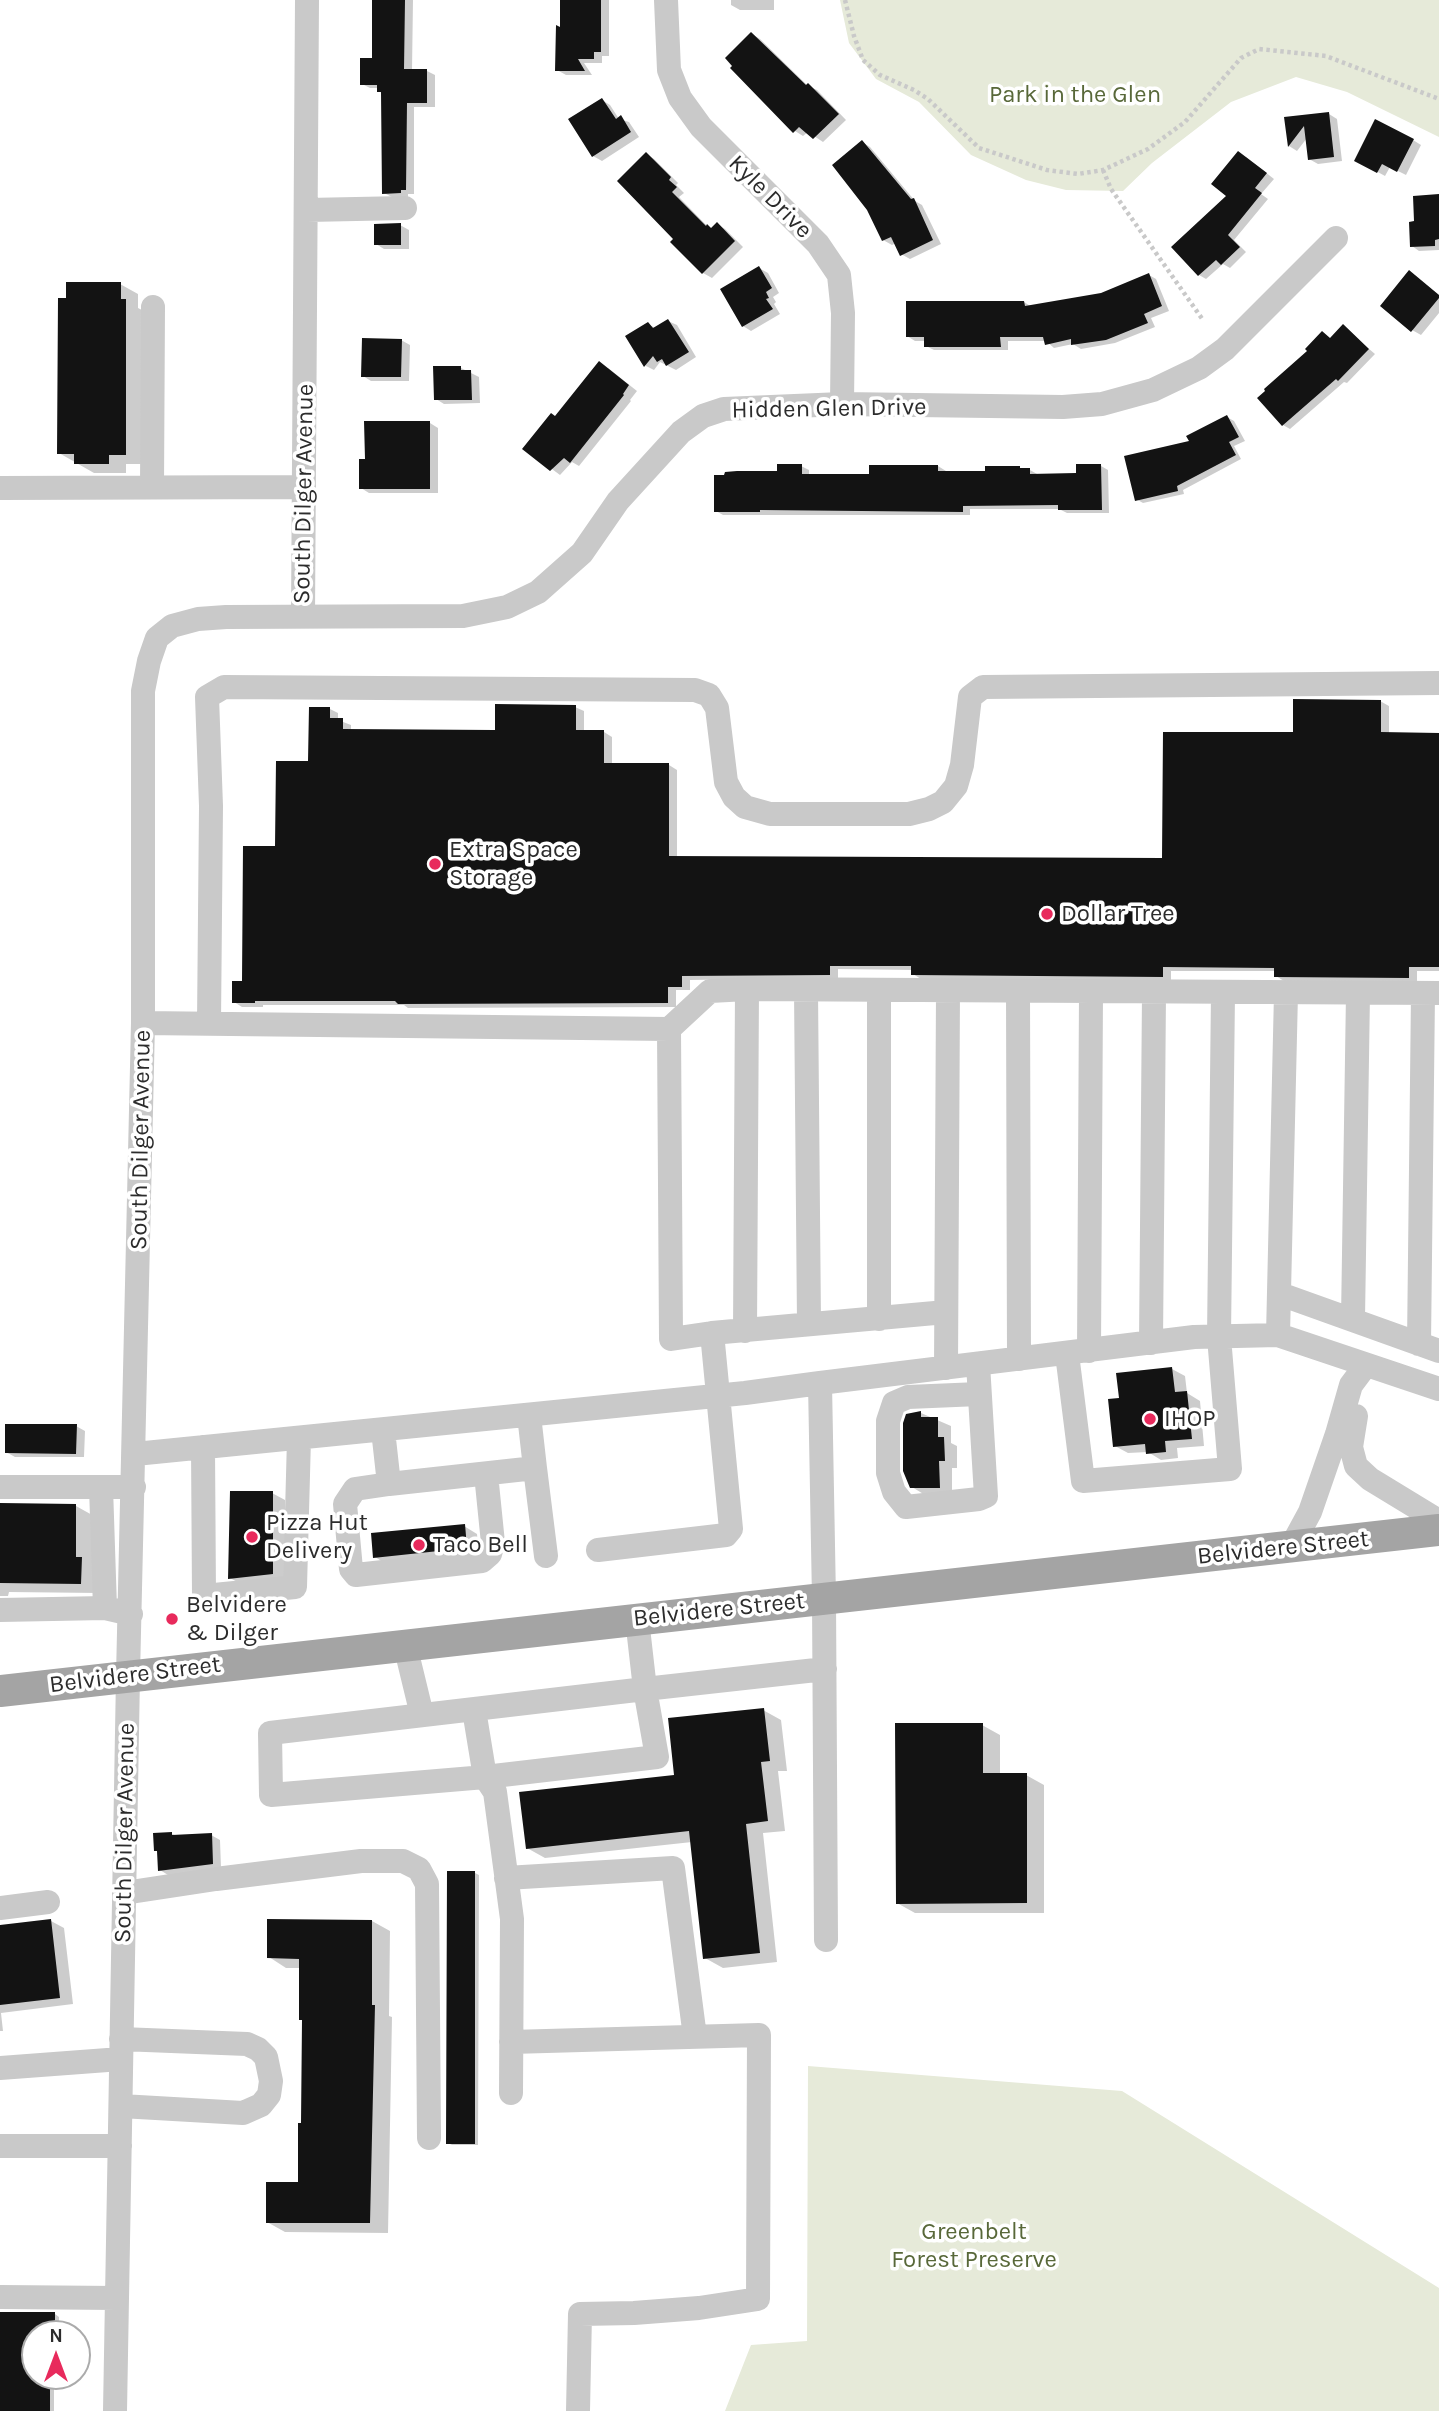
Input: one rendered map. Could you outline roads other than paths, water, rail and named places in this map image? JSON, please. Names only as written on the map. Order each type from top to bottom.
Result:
[{"type":"main road","name":"Belvidere Street","points":[[0,1691],[1439,1530]]},
{"type":"street","name":"South Dilger Avenue","points":[[115,2411],[128,1676],[144,1023],[143,691],[157,638],[173,626],[198,619],[303,616],[307,0]]},
{"type":"street","name":"Kyle Drive","points":[[666,0],[669,70],[680,98],[701,127],[818,244],[839,275],[843,313],[842,404]]},
{"type":"street","points":[[307,210],[405,208]]},
{"type":"street","name":"Hidden Glen Drive","points":[[303,616],[463,616],[507,607],[538,592],[582,553],[618,501],[681,432],[703,416],[724,409],[842,404],[1063,407],[1102,404],[1153,390],[1199,368],[1225,349],[1336,238]]},
{"type":"street","points":[[152,488],[153,307]]},
{"type":"street","points":[[0,488],[304,487]]},
{"type":"street","points":[[209,1023],[211,806],[207,697],[224,687],[695,690],[709,695],[717,708],[726,782],[734,797],[745,807],[770,814],[909,814],[943,802],[956,786],[962,765],[971,697],[983,687],[1439,683]]},
{"type":"street","points":[[144,1023],[669,1028],[710,991],[747,989],[1431,993],[1429,1347],[1280,1294]]},
{"type":"street","points":[[745,1331],[747,989]]},
{"type":"street","points":[[806,990],[809,1324]]},
{"type":"street","points":[[878,1319],[879,991]]},
{"type":"street","points":[[946,1368],[948,991]]},
{"type":"street","points":[[1018,992],[1019,1359]]},
{"type":"street","points":[[1091,993],[1078,1352],[1083,1481],[1230,1469],[1219,1337],[1223,993]]},
{"type":"street","points":[[1151,1343],[1154,993]]},
{"type":"street","points":[[1278,1335],[1286,993]]},
{"type":"street","points":[[1353,1320],[1358,993]]},
{"type":"street","points":[[669,1028],[671,1339],[946,1312]]},
{"type":"street","points":[[598,1550],[726,1535],[732,1529],[712,1333]]},
{"type":"street","points":[[135,1454],[718,1396],[1219,1337],[1278,1335],[1365,1368],[1439,1389]]},
{"type":"street","points":[[978,1364],[986,1496],[906,1507],[894,1492],[888,1474],[888,1421],[894,1403],[908,1397],[979,1394]]},
{"type":"street","points":[[1365,1368],[1365,1386],[1353,1427],[1351,1447],[1356,1466],[1370,1479],[1439,1521]]},
{"type":"street","points":[[1291,1547],[1310,1512],[1351,1385],[1365,1368]]},
{"type":"street","points":[[820,1383],[826,1940]]},
{"type":"street","points":[[529,1415],[546,1556]]},
{"type":"street","points":[[383,1430],[388,1484]]},
{"type":"street","points":[[203,1447],[204,1596],[295,1587],[299,1438]]},
{"type":"street","points":[[486,1474],[493,1543],[490,1554],[482,1561],[356,1575],[351,1569],[345,1504],[355,1489],[535,1468]]},
{"type":"street","points":[[0,1487],[134,1487]]},
{"type":"street","points":[[101,1487],[105,1608]]},
{"type":"street","points":[[0,1610],[105,1608],[131,1614]]},
{"type":"street","points":[[637,1619],[645,1689],[657,1757],[485,1777],[271,1795],[270,1734],[422,1715],[474,1710],[645,1689],[825,1669]]},
{"type":"street","points":[[405,1645],[422,1715]]},
{"type":"street","points":[[474,1710],[485,1777],[495,1792],[512,1919],[511,2093]]},
{"type":"street","points":[[124,1893],[361,1861],[403,1861],[419,1869],[427,1884],[429,2138]]},
{"type":"street","points":[[506,1878],[673,1868],[695,2037]]},
{"type":"street","points":[[0,1908],[48,1902]]},
{"type":"street","points":[[511,2042],[759,2035],[758,2300],[647,2312],[580,2314],[578,2411]]},
{"type":"street","points":[[0,2068],[121,2049],[247,2044],[266,2057],[271,2081],[269,2095],[261,2105],[243,2113],[121,2106]]},
{"type":"street","points":[[0,2146],[120,2146]]},
{"type":"street","points":[[0,2297],[117,2298]]},
{"type":"place","name":"Extra Space Storage","points":[[435,864]]},
{"type":"place","name":"Dollar Tree","points":[[1047,914]]},
{"type":"place","name":"IHOP","points":[[1150,1419]]},
{"type":"place","name":"Pizza Hut Delivery","points":[[252,1537]]},
{"type":"place","name":"Taco Bell","points":[[419,1545]]},
{"type":"place","name":"Belvidere & Dilger","points":[[172,1619]]},
{"type":"park label","name":"Park in the Glen","points":[[1075,95]]},
{"type":"park label","name":"Greenbelt Forest Preserve","points":[[974,2246]]}]
